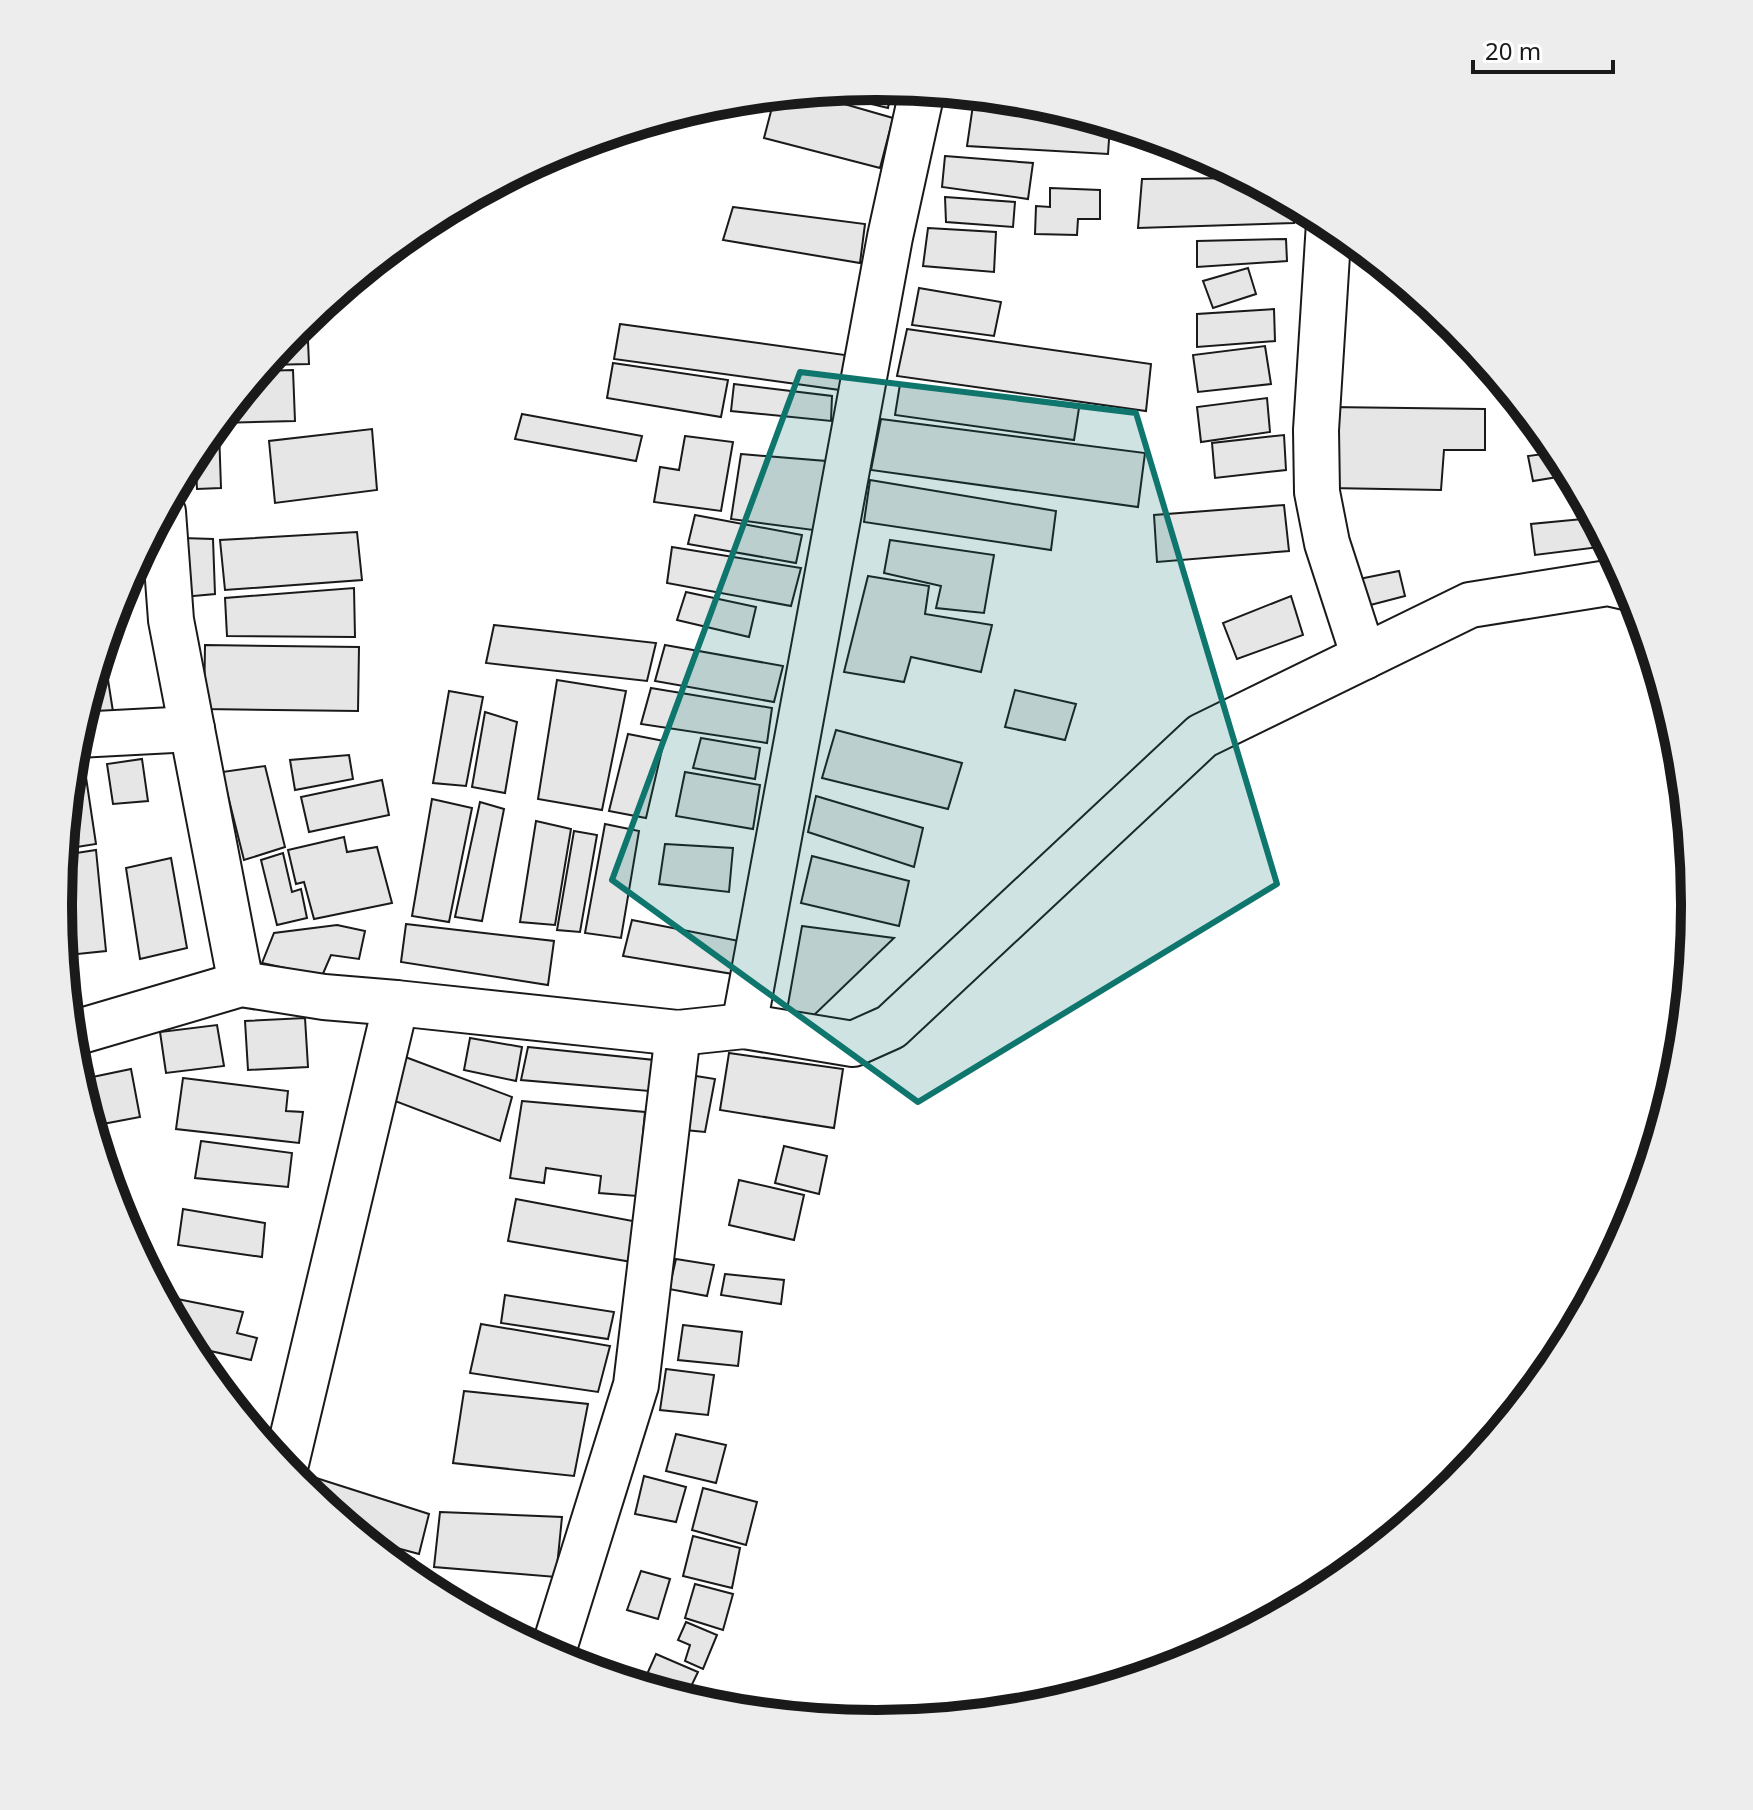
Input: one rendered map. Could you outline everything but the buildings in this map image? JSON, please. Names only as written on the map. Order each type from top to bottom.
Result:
[{"type":"street","points":[[744,1026],[887,253],[920,102]]},
{"type":"street","points":[[1328,240],[1316,430],[1317,492],[1327,543],[1364,657]]},
{"type":"street","points":[[164,532],[171,620],[241,984]]},
{"type":"street","points":[[82,1031],[241,984],[324,997],[678,1033],[744,1026],[853,1044],[891,1027],[1202,736],[1470,605],[1614,584]]},
{"type":"street","points":[[90,734],[192,729]]},
{"type":"street","points":[[289,1453],[396,1003]]},
{"type":"street","points":[[556,1642],[636,1385],[678,1033]]},
{"type":"highlighted area","points":[[800,372],[1136,413],[1277,884],[918,1102],[612,880]]}]
